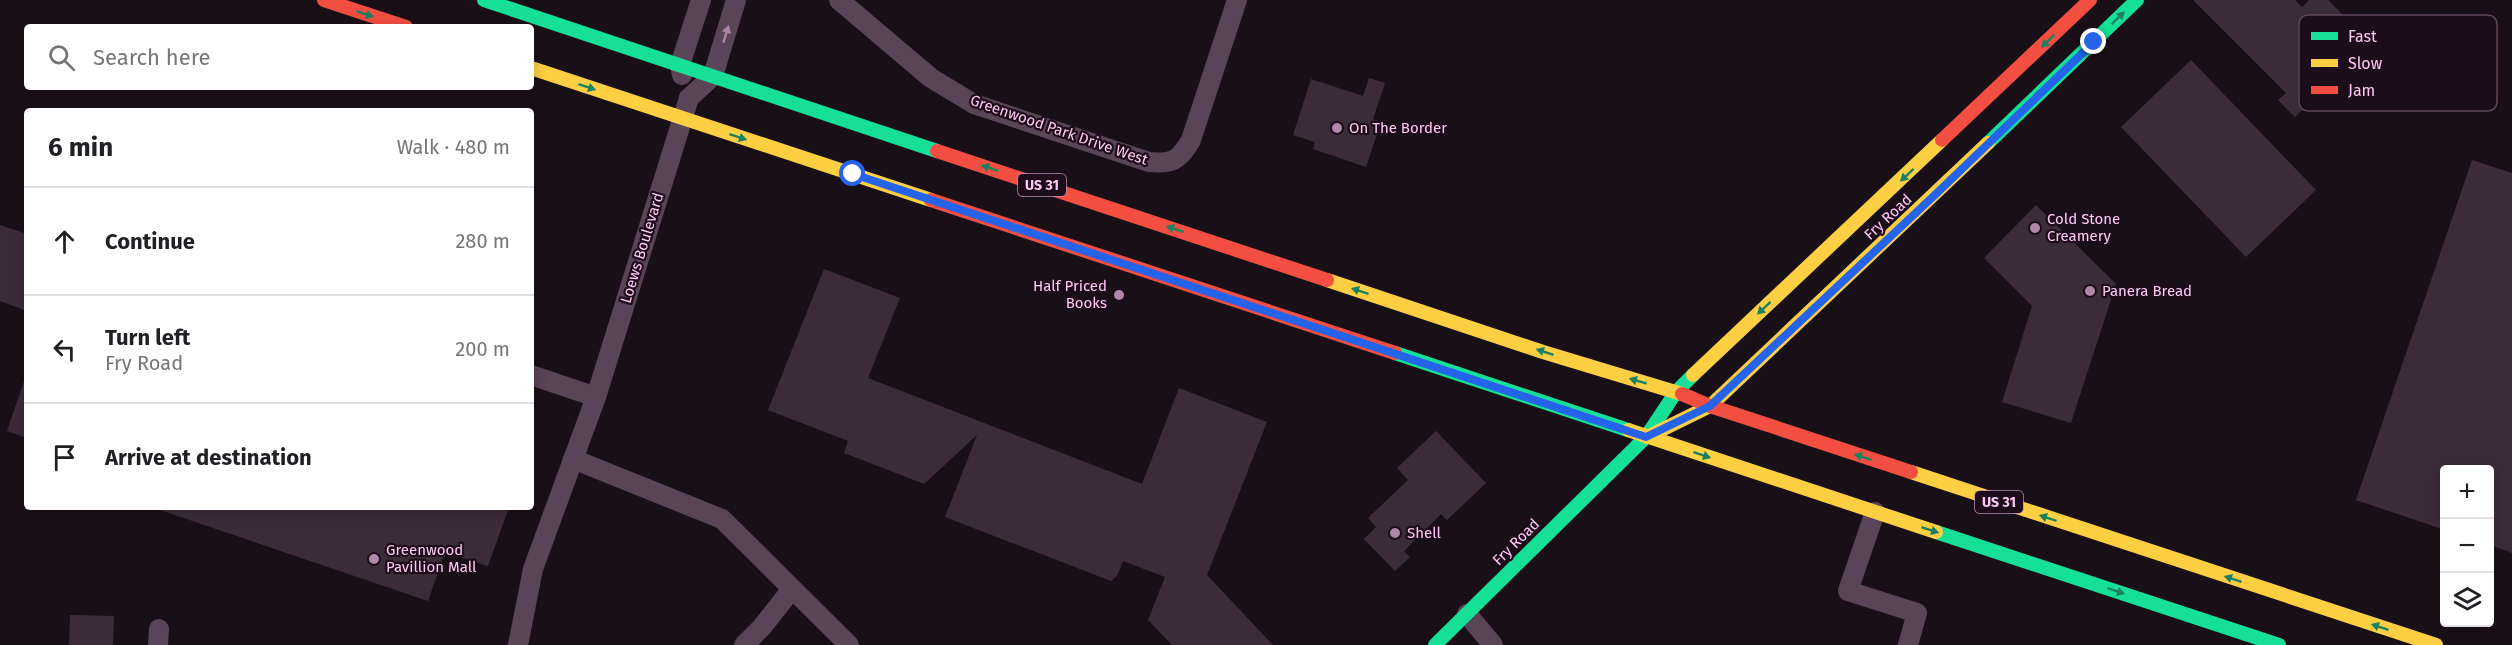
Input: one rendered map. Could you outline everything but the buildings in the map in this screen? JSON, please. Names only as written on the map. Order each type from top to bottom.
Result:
[{"type":"main road","points":[[324,0],[397,24]]},
{"type":"main road","name":"US 31","points":[[484,0],[2436,645]]},
{"type":"main road","name":"Fry Road","points":[[1435,645],[1646,437],[1676,392],[2023,66],[2090,0]]},
{"type":"main road","name":"Fry Road","points":[[1646,437],[1710,406],[1938,192],[2137,0]]},
{"type":"main road","points":[[534,69],[2279,645]]},
{"type":"street","points":[[701,0],[680,65],[688,98],[713,76],[736,0]]},
{"type":"street","name":"Greenwood Park Drive West","points":[[839,0],[931,78],[974,104],[1149,162],[1161,163],[1177,158],[1191,140],[1237,0]]},
{"type":"street","name":"Loews Boulevard","points":[[518,645],[533,569],[596,397],[688,98]]},
{"type":"street","points":[[534,376],[596,397]]},
{"type":"street","points":[[573,459],[722,519],[849,645]]},
{"type":"street","points":[[1875,512],[1848,591],[1917,613],[1908,645]]},
{"type":"street","points":[[744,645],[762,627],[792,589]]},
{"type":"street","points":[[1467,614],[1493,645]]},
{"type":"traffic: fast","points":[[484,0],[937,151]]},
{"type":"traffic: fast","points":[[1988,143],[2137,0]]},
{"type":"traffic: fast","points":[[1395,353],[1628,430]]},
{"type":"traffic: fast","points":[[1435,645],[1646,437],[1676,392],[1693,375]]},
{"type":"traffic: fast","points":[[1936,532],[2279,645]]},
{"type":"traffic: slow","points":[[534,69],[931,200]]},
{"type":"traffic: slow","points":[[1693,375],[1942,140]]},
{"type":"traffic: slow","points":[[1647,437],[1710,406],[1988,143]]},
{"type":"traffic: slow","points":[[1327,280],[1543,352],[1682,394]]},
{"type":"traffic: slow","points":[[1628,430],[1936,532]]},
{"type":"traffic: slow","points":[[1911,472],[2436,645]]},
{"type":"traffic: jam","points":[[324,0],[397,24]]},
{"type":"traffic: jam","points":[[1942,140],[2090,0]]},
{"type":"traffic: jam","points":[[937,151],[1327,280]]},
{"type":"traffic: jam","points":[[931,200],[1395,353]]},
{"type":"traffic: jam","points":[[1682,394],[1710,406],[1911,472]]},
{"type":"place","name":"On The Border","points":[[1337,128]]},
{"type":"place","name":"Cold Stone Creamery","points":[[2035,228]]},
{"type":"place","name":"Panera Bread","points":[[2090,291]]},
{"type":"place","name":"Half Priced Books","points":[[1119,295]]},
{"type":"place","name":"Shell","points":[[1395,533]]},
{"type":"place","name":"Greenwood Pavillion Mall","points":[[374,559]]},
{"type":"route","points":[[853,174],[1646,437],[1710,406],[2094,42]]}]
